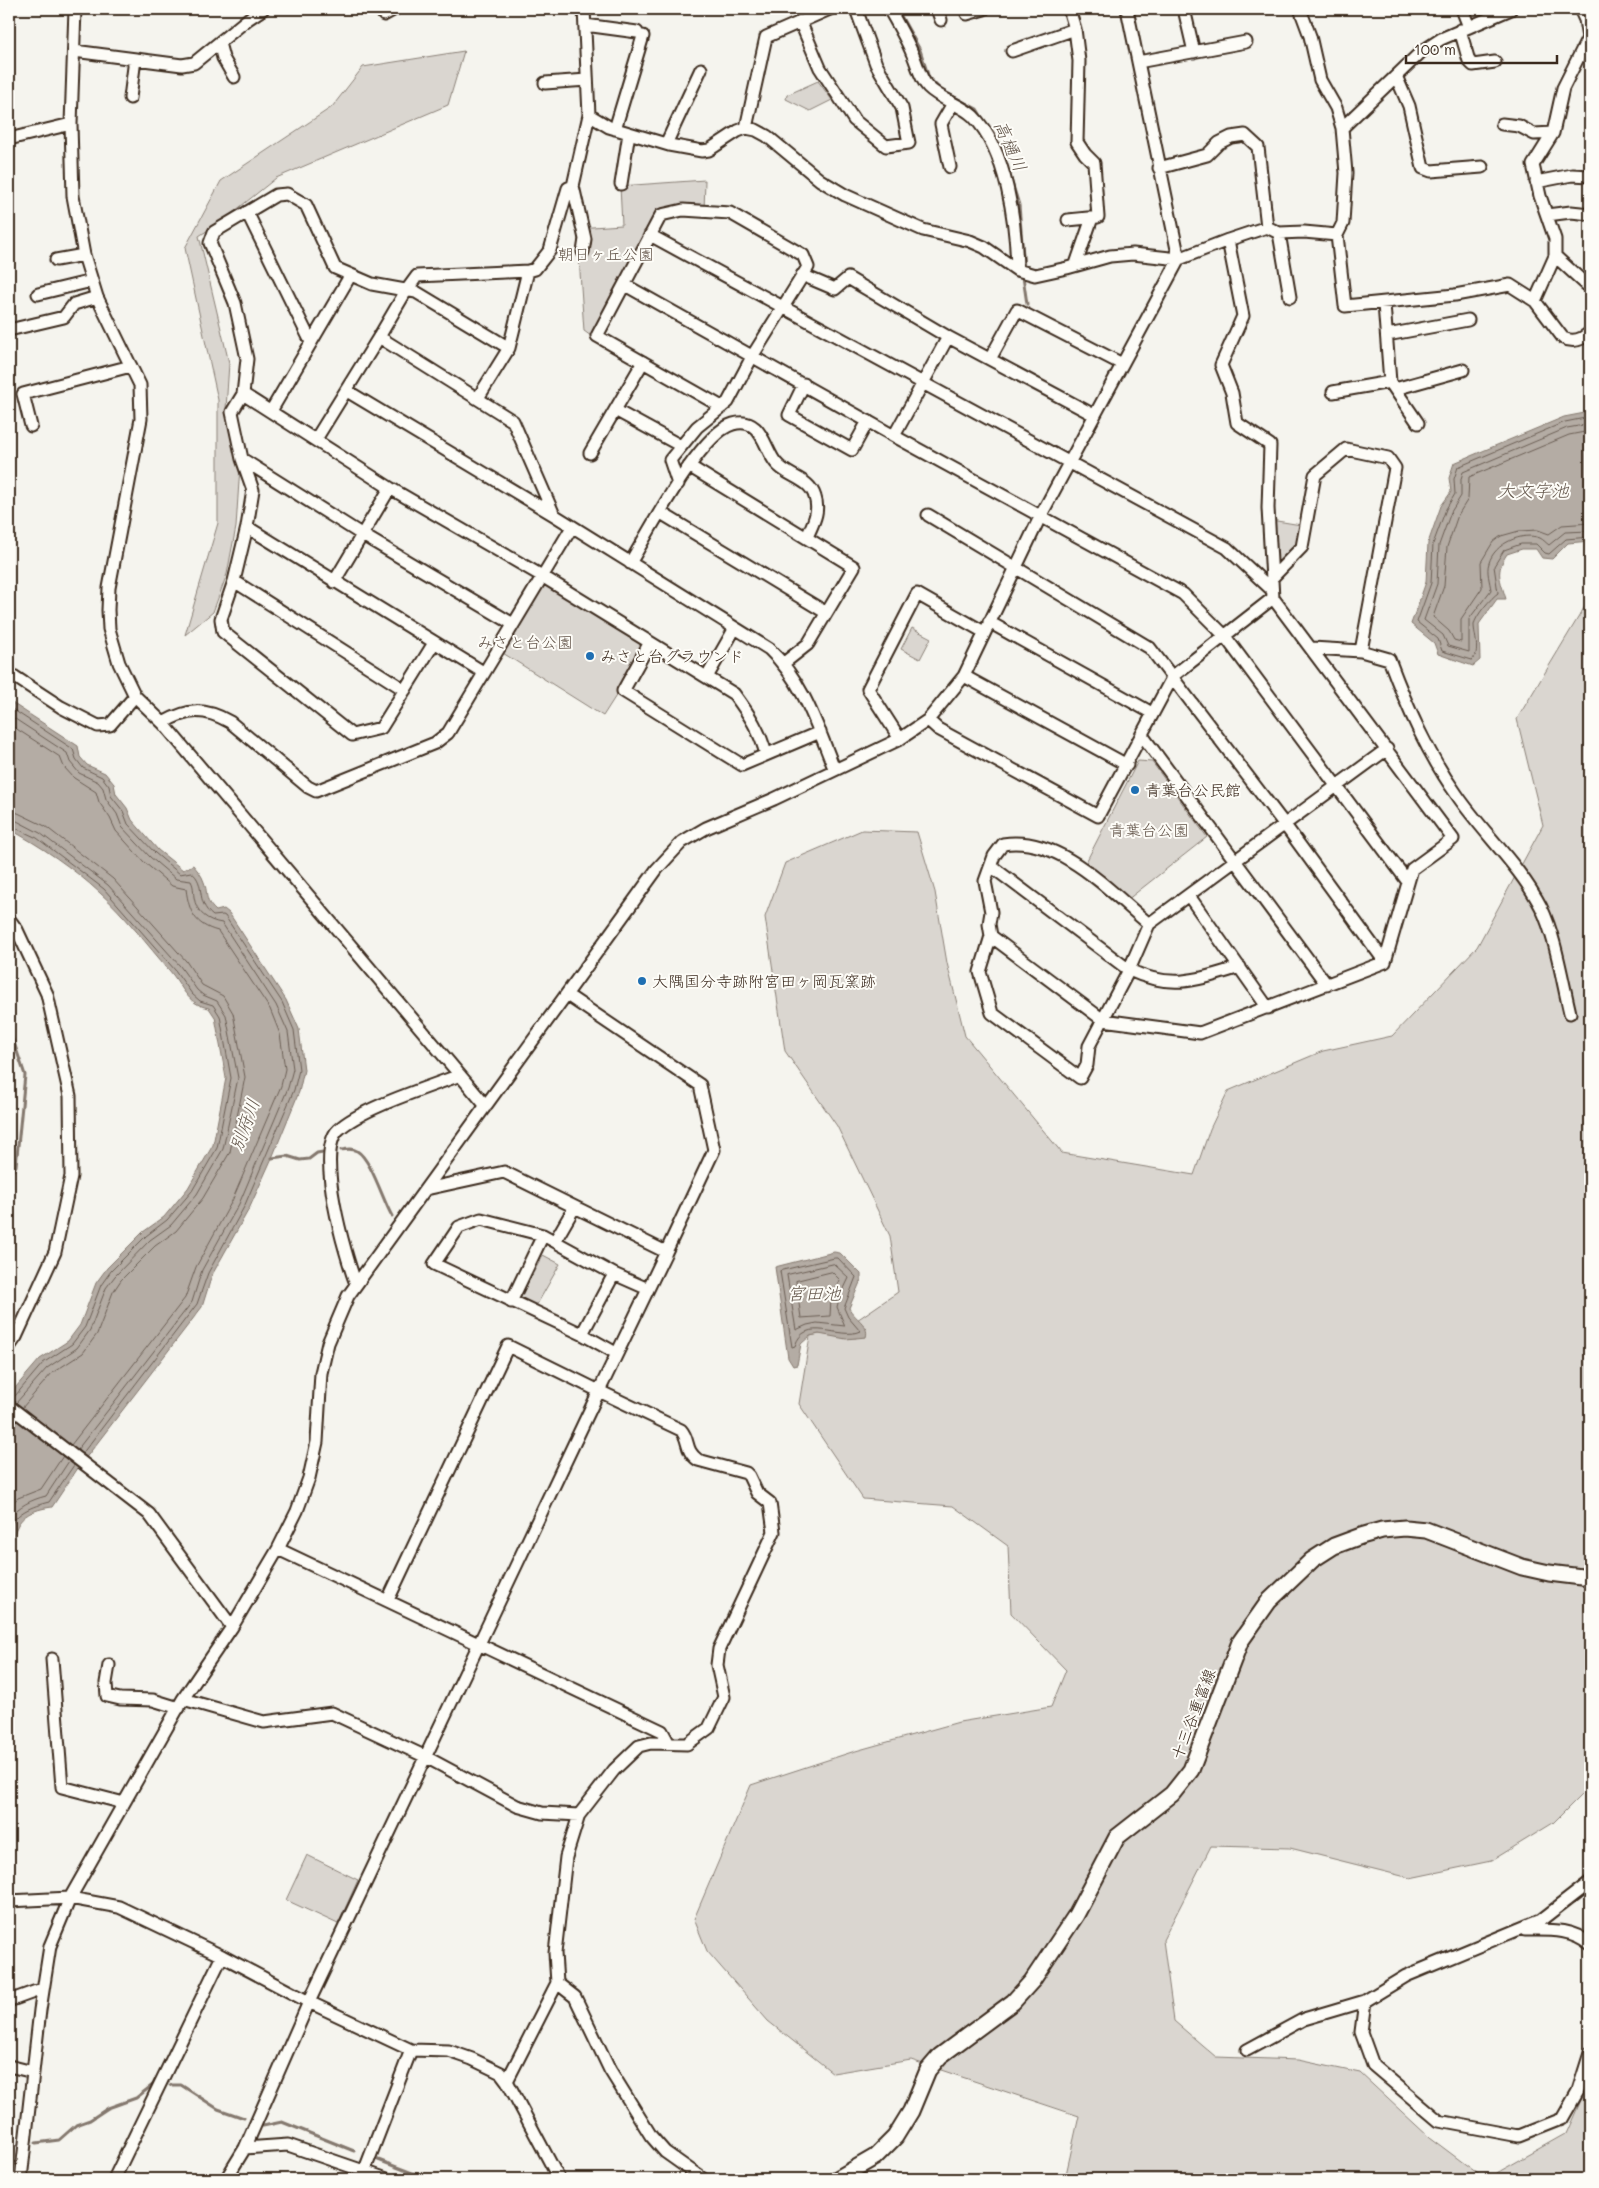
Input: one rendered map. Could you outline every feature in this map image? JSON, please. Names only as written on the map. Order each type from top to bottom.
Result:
[{"type":"main road","name":"十三谷重富線","points":[[837,2179],[875,2157],[895,2137],[911,2111],[928,2070],[940,2056],[1013,2002],[1032,1981],[1076,1915],[1117,1837],[1172,1794],[1191,1770],[1240,1642],[1252,1622],[1269,1601],[1312,1560],[1334,1546],[1361,1536],[1382,1530],[1405,1528],[1426,1530],[1522,1567],[1549,1573],[1590,1578]]},
{"type":"street","points":[[75,9],[71,124],[73,196],[84,255],[97,296],[140,385],[141,419],[108,588],[108,610],[114,648],[135,696],[163,723],[486,1106]]},
{"type":"street","points":[[74,51],[182,65],[194,63],[263,9]]},
{"type":"street","points":[[380,9],[384,15],[395,9]]},
{"type":"street","points":[[583,252],[585,239],[573,186],[589,115],[584,9]]},
{"type":"street","points":[[746,128],[766,37],[830,9]]},
{"type":"street","points":[[800,22],[820,68],[854,120],[886,146],[909,143],[902,108],[876,64],[856,9]]},
{"type":"street","points":[[889,9],[912,51],[927,86],[952,105],[971,113],[982,126],[993,148],[1012,207],[1016,235],[1017,270]]},
{"type":"street","points":[[937,9],[941,20]]},
{"type":"street","points":[[967,14],[984,9]]},
{"type":"street","points":[[1068,220],[1098,217],[1094,162],[1085,154],[1077,142],[1079,61],[1075,29],[1069,9]]},
{"type":"street","points":[[21,2179],[42,1989],[50,1946],[70,1898],[124,1803],[181,1704],[232,1627],[278,1549],[297,1512],[309,1478],[317,1442],[321,1373],[328,1344],[348,1296],[567,996],[657,869],[682,842],[706,828],[774,799],[834,768],[900,738],[928,720],[964,676],[1041,515],[1071,463],[1094,415],[1179,259],[1127,9]]},
{"type":"street","points":[[1184,9],[1194,52]]},
{"type":"street","points":[[1300,9],[1310,36],[1320,80],[1336,108],[1342,128],[1346,173],[1344,223],[1337,235],[1345,306],[1384,304],[1455,295],[1510,285],[1535,301],[1563,338],[1569,341],[1580,340],[1590,332]]},
{"type":"street","points":[[1462,9],[1469,61],[1474,65],[1495,62]]},
{"type":"street","points":[[1342,128],[1421,52],[1441,38],[1511,9]]},
{"type":"street","points":[[1535,301],[1556,256],[1555,239],[1536,182],[1533,165],[1552,132],[1563,88],[1588,38],[1585,20],[1580,9]]},
{"type":"street","points":[[585,25],[640,34],[615,129]]},
{"type":"street","points":[[1012,51],[1075,29]]},
{"type":"street","points":[[1138,62],[1246,42]]},
{"type":"street","points":[[219,43],[223,58],[234,77]]},
{"type":"street","points":[[130,98],[135,59]]},
{"type":"street","points":[[666,144],[701,69]]},
{"type":"street","points":[[1396,76],[1409,106],[1423,168],[1431,171],[1482,167]]},
{"type":"street","points":[[545,83],[587,80]]},
{"type":"street","points":[[950,167],[941,124],[952,105]]},
{"type":"street","points":[[589,115],[615,129],[666,144],[702,151],[709,150],[738,131],[746,128],[756,130],[767,136],[820,180],[845,195],[923,230],[984,247],[1017,270],[1035,275],[1110,256],[1133,254],[1179,259],[1267,227],[1279,232],[1337,235]]},
{"type":"street","points":[[9,139],[71,124]]},
{"type":"street","points":[[1502,124],[1519,126],[1534,134],[1552,132]]},
{"type":"street","points":[[621,184],[629,133]]},
{"type":"street","points":[[1159,168],[1207,155],[1219,143],[1245,135],[1258,147],[1267,227]]},
{"type":"street","points":[[1536,182],[1572,175],[1590,176]]},
{"type":"street","points":[[316,439],[417,276],[528,271],[534,269],[550,250],[568,188],[573,186]]},
{"type":"street","points":[[434,643],[381,728],[352,735],[223,632],[221,619],[234,580],[247,527],[253,490],[242,459],[232,412],[243,394],[247,359],[235,303],[210,243],[214,232],[276,194],[287,194],[306,205],[335,268],[372,284],[416,292],[509,348]]},
{"type":"street","points":[[678,484],[670,460],[697,427],[722,407],[728,402],[753,355],[808,267],[803,254],[730,213],[683,210],[661,215],[597,336],[722,407]]},
{"type":"street","points":[[246,212],[311,342]]},
{"type":"street","points":[[1547,215],[1572,212],[1590,214]]},
{"type":"street","points":[[1076,264],[1092,218]]},
{"type":"street","points":[[1279,232],[1290,297]]},
{"type":"street","points":[[650,235],[1227,548],[1272,589],[1312,648],[1453,839],[1412,869],[1406,896],[1385,962]]},
{"type":"street","points":[[1228,240],[1243,316],[1221,365],[1232,393],[1237,422],[1270,445],[1268,508],[1272,589]]},
{"type":"street","points":[[56,260],[84,255]]},
{"type":"street","points":[[1556,256],[1590,288]]},
{"type":"street","points":[[478,398],[509,348],[528,271]]},
{"type":"street","points":[[802,275],[835,288],[848,278],[948,337],[1094,415]]},
{"type":"street","points":[[271,411],[350,276]]},
{"type":"street","points":[[38,294],[92,281]]},
{"type":"street","points":[[625,285],[753,355],[894,436],[1183,594],[1224,635],[1408,882]]},
{"type":"street","points":[[9,330],[64,317],[74,304],[97,296]]},
{"type":"street","points":[[1384,304],[1392,386],[1418,423]]},
{"type":"street","points":[[990,359],[1017,310],[1122,364]]},
{"type":"street","points":[[1386,335],[1468,320]]},
{"type":"street","points":[[380,337],[513,421],[554,515]]},
{"type":"street","points":[[894,436],[948,337]]},
{"type":"street","points":[[590,453],[643,362]]},
{"type":"street","points":[[31,426],[23,394],[131,366]]},
{"type":"street","points":[[1333,392],[1392,386],[1463,370]]},
{"type":"street","points":[[804,384],[789,415],[852,450],[868,421]]},
{"type":"street","points":[[347,391],[554,515],[769,649],[784,663],[798,684],[834,768]]},
{"type":"street","points":[[243,394],[390,488],[542,576],[649,644],[734,694],[750,715],[764,743],[766,755]]},
{"type":"street","points":[[615,410],[681,446]]},
{"type":"street","points":[[630,563],[689,466],[708,441],[719,431],[732,424],[743,423],[755,429],[764,438],[776,464],[809,485],[815,494],[818,505],[817,514],[807,536]]},
{"type":"street","points":[[928,720],[938,729],[1098,816],[1127,765],[1152,712],[1173,676],[1224,635],[1272,589],[1302,547],[1315,475],[1346,449],[1388,458],[1395,468],[1360,652]]},
{"type":"street","points":[[242,459],[361,534],[513,624]]},
{"type":"street","points":[[689,466],[807,536],[854,567],[825,612],[808,644],[784,663]]},
{"type":"street","points":[[334,582],[390,488]]},
{"type":"street","points":[[661,513],[825,612]]},
{"type":"street","points":[[928,515],[1150,648],[1285,825],[1385,962]]},
{"type":"street","points":[[247,527],[334,582],[484,672]]},
{"type":"street","points":[[163,723],[179,714],[199,711],[215,714],[230,722],[308,787],[316,791],[426,747],[444,738],[572,527]]},
{"type":"street","points":[[234,580],[405,690]]},
{"type":"street","points":[[900,738],[868,689],[917,594],[987,627],[1152,712]]},
{"type":"street","points":[[707,677],[735,628]]},
{"type":"street","points":[[649,644],[623,690],[742,765],[820,732]]},
{"type":"street","points":[[1312,648],[1360,652],[1389,659],[1406,704],[1425,743],[1452,787],[1540,905],[1548,923],[1570,1013]]},
{"type":"street","points":[[9,673],[61,707],[98,726],[110,725],[135,696]]},
{"type":"street","points":[[964,676],[1127,765]]},
{"type":"street","points":[[1142,735],[1326,984]]},
{"type":"street","points":[[1149,924],[1085,870],[1064,856],[1016,842],[1003,844],[994,856],[985,882],[991,912],[990,936],[980,972],[992,1013],[1080,1078],[1087,1065],[1089,1046],[1129,970],[1149,924],[1387,749]]},
{"type":"street","points":[[991,866],[1129,970],[1160,981],[1183,982],[1240,967]]},
{"type":"street","points":[[1189,896],[1268,1008]]},
{"type":"street","points":[[9,919],[47,994],[56,1025],[70,1096],[72,1176],[55,1252],[16,1337],[9,1346]]},
{"type":"street","points":[[990,936],[1103,1020],[1200,1033],[1385,962]]},
{"type":"street","points":[[226,2179],[245,2148],[309,2002],[424,1756],[714,1150],[700,1085],[567,996]]},
{"type":"street","points":[[356,1284],[347,1259],[329,1176],[330,1140],[338,1129],[364,1114],[460,1075]]},
{"type":"street","points":[[426,1188],[504,1172],[666,1252]]},
{"type":"street","points":[[555,1241],[574,1208]]},
{"type":"street","points":[[616,1353],[582,1334],[434,1264],[459,1227],[481,1219],[543,1235],[614,1274],[648,1289]]},
{"type":"street","points":[[511,1302],[543,1235]]},
{"type":"street","points":[[582,1334],[614,1274]]},
{"type":"street","points":[[388,1600],[508,1346],[681,1430],[684,1434],[687,1449],[692,1456],[698,1460],[746,1474],[749,1476],[757,1493],[770,1504],[774,1532],[717,1657],[724,1697],[719,1709],[703,1734],[687,1744],[668,1742],[640,1746],[609,1776],[579,1815],[566,1856],[555,1953],[557,1983],[507,2081]]},
{"type":"street","points":[[9,1406],[149,1514],[232,1627]]},
{"type":"street","points":[[278,1549],[662,1731],[668,1742]]},
{"type":"street","points":[[52,1659],[62,1787],[124,1803]]},
{"type":"street","points":[[109,1665],[106,1683],[107,1696],[120,1699],[153,1700],[181,1704],[264,1722],[332,1713],[424,1756],[518,1806],[542,1813],[579,1815]]},
{"type":"street","points":[[1247,2050],[1304,2019],[1365,2001],[1406,1976],[1541,1920],[1590,1882]]},
{"type":"street","points":[[9,1901],[70,1898],[119,1908],[222,1956],[309,2002],[411,2050],[449,2051],[500,2073],[507,2081],[559,2179]]},
{"type":"street","points":[[1518,1930],[1553,1929],[1574,1935],[1590,1944]]},
{"type":"street","points":[[114,2179],[222,1956]]},
{"type":"street","points":[[557,1983],[574,1998],[610,2070],[651,2136],[665,2152],[703,2179]]},
{"type":"street","points":[[9,2001],[42,1989]]},
{"type":"street","points":[[1365,2001],[1361,2032],[1373,2065],[1439,2122],[1519,2136],[1562,2120],[1578,2091],[1590,2053]]},
{"type":"street","points":[[364,2172],[411,2050]]},
{"type":"street","points":[[9,2066],[33,2072]]},
{"type":"street","points":[[245,2148],[288,2145],[387,2179]]},
{"type":"green space","points":[[464,51],[448,105],[276,178],[225,219],[199,236],[229,363],[226,409],[240,466],[236,527],[227,574],[213,612],[185,635],[218,523],[218,400],[185,248],[221,181],[332,107],[363,67]]},
{"type":"green space","points":[[818,81],[832,100],[810,111],[786,99],[787,95]]},
{"type":"green space","name":"朝日ヶ丘公園","points":[[705,180],[704,212],[661,215],[591,336],[584,331],[577,228],[622,225],[620,186]]},
{"type":"green space","points":[[1271,520],[1301,525],[1298,543],[1276,564]]},
{"type":"green space","name":"みさと台グラウンド","points":[[542,576],[649,644],[603,716],[498,650]]},
{"type":"green space","points":[[1590,598],[1590,1786],[1553,1823],[1491,1861],[1410,1878],[1290,1848],[1211,1846],[1163,1940],[1174,2021],[1216,2057],[1298,2060],[1360,2073],[1429,2137],[1485,2179],[1065,2179],[1079,2116],[911,2060],[833,2073],[768,2021],[707,1951],[694,1919],[751,1785],[852,1752],[959,1722],[1051,1707],[1066,1670],[1011,1613],[1008,1546],[953,1506],[863,1499],[799,1404],[810,1336],[819,1334],[856,1338],[867,1328],[857,1320],[898,1292],[890,1236],[837,1126],[785,1051],[765,917],[785,863],[862,830],[917,832],[935,892],[947,963],[965,1036],[1062,1153],[1194,1175],[1210,1129],[1228,1091],[1323,1051],[1392,1036],[1477,947],[1543,825],[1517,719]]},
{"type":"green space","points":[[912,628],[931,638],[920,659],[901,649]]},
{"type":"green space","name":"青葉台公園","points":[[1138,761],[1152,762],[1207,837],[1127,900],[1084,866]]},
{"type":"green space","points":[[543,1255],[560,1264],[535,1308],[519,1299]]},
{"type":"green space","points":[[307,1855],[358,1880],[338,1924],[286,1900]]},
{"type":"green space","points":[[1590,2080],[1590,2179],[1486,2179],[1566,2134]]},
{"type":"water","name":"大文字池","points":[[1590,412],[1590,541],[1568,543],[1552,559],[1542,558],[1536,549],[1522,549],[1507,554],[1500,571],[1506,599],[1497,599],[1479,624],[1480,660],[1473,666],[1438,654],[1434,643],[1411,624],[1426,582],[1428,543],[1441,506],[1451,492],[1449,478],[1454,463],[1564,417]]},
{"type":"water","name":"別府川","points":[[9,701],[78,746],[80,757],[87,765],[105,773],[114,784],[116,794],[127,808],[132,820],[158,850],[183,870],[193,865],[198,871],[203,879],[209,903],[216,911],[224,909],[229,913],[286,1000],[299,1029],[304,1070],[299,1092],[272,1158],[249,1209],[212,1275],[202,1307],[78,1468],[52,1507],[29,1514],[22,1519],[14,1534],[9,1565],[9,1395],[40,1359],[68,1341],[80,1325],[96,1283],[107,1268],[143,1232],[164,1217],[188,1188],[213,1145],[226,1078],[215,1017],[209,1008],[195,1003],[186,994],[174,976],[118,910],[100,893],[56,858],[9,829]]},
{"type":"water","name":"宮田池","points":[[834,1252],[840,1253],[861,1274],[861,1280],[849,1308],[864,1325],[867,1333],[866,1337],[846,1339],[819,1334],[810,1336],[801,1344],[797,1365],[793,1366],[788,1358],[775,1267]]},
{"type":"waterway","name":"高樋川","points":[[897,9],[920,50],[929,78],[941,90],[977,109],[988,127]]},
{"type":"waterway","name":"高樋川","points":[[1009,173],[1019,205],[1024,268]]},
{"type":"waterway","points":[[1023,277],[1027,304]]},
{"type":"waterway","points":[[9,1028],[25,1075],[16,1166],[9,1177]]},
{"type":"waterway","points":[[341,1150],[353,1149],[362,1155],[372,1171],[392,1216]]},
{"type":"waterway","points":[[272,1158],[287,1156],[300,1160],[309,1159],[317,1153],[323,1152]]},
{"type":"waterway","points":[[36,2143],[59,2140],[76,2125],[90,2120],[108,2108],[136,2098],[154,2084]]},
{"type":"waterway","points":[[170,2085],[181,2085],[218,2109],[244,2118]]},
{"type":"waterway","points":[[263,2126],[282,2122],[354,2151]]},
{"type":"waterway","points":[[9,2147],[15,2146]]},
{"type":"waterway","points":[[373,2158],[428,2179]]},
{"type":"place","name":"みさと台グラウンド","points":[[590,656]]},
{"type":"place","name":"青葉台公民館","points":[[1135,790]]},
{"type":"place","name":"大隅国分寺跡附宮田ヶ岡瓦窯跡","points":[[642,981]]},
{"type":"park label","name":"みさと台公園","points":[[525,642]]}]
